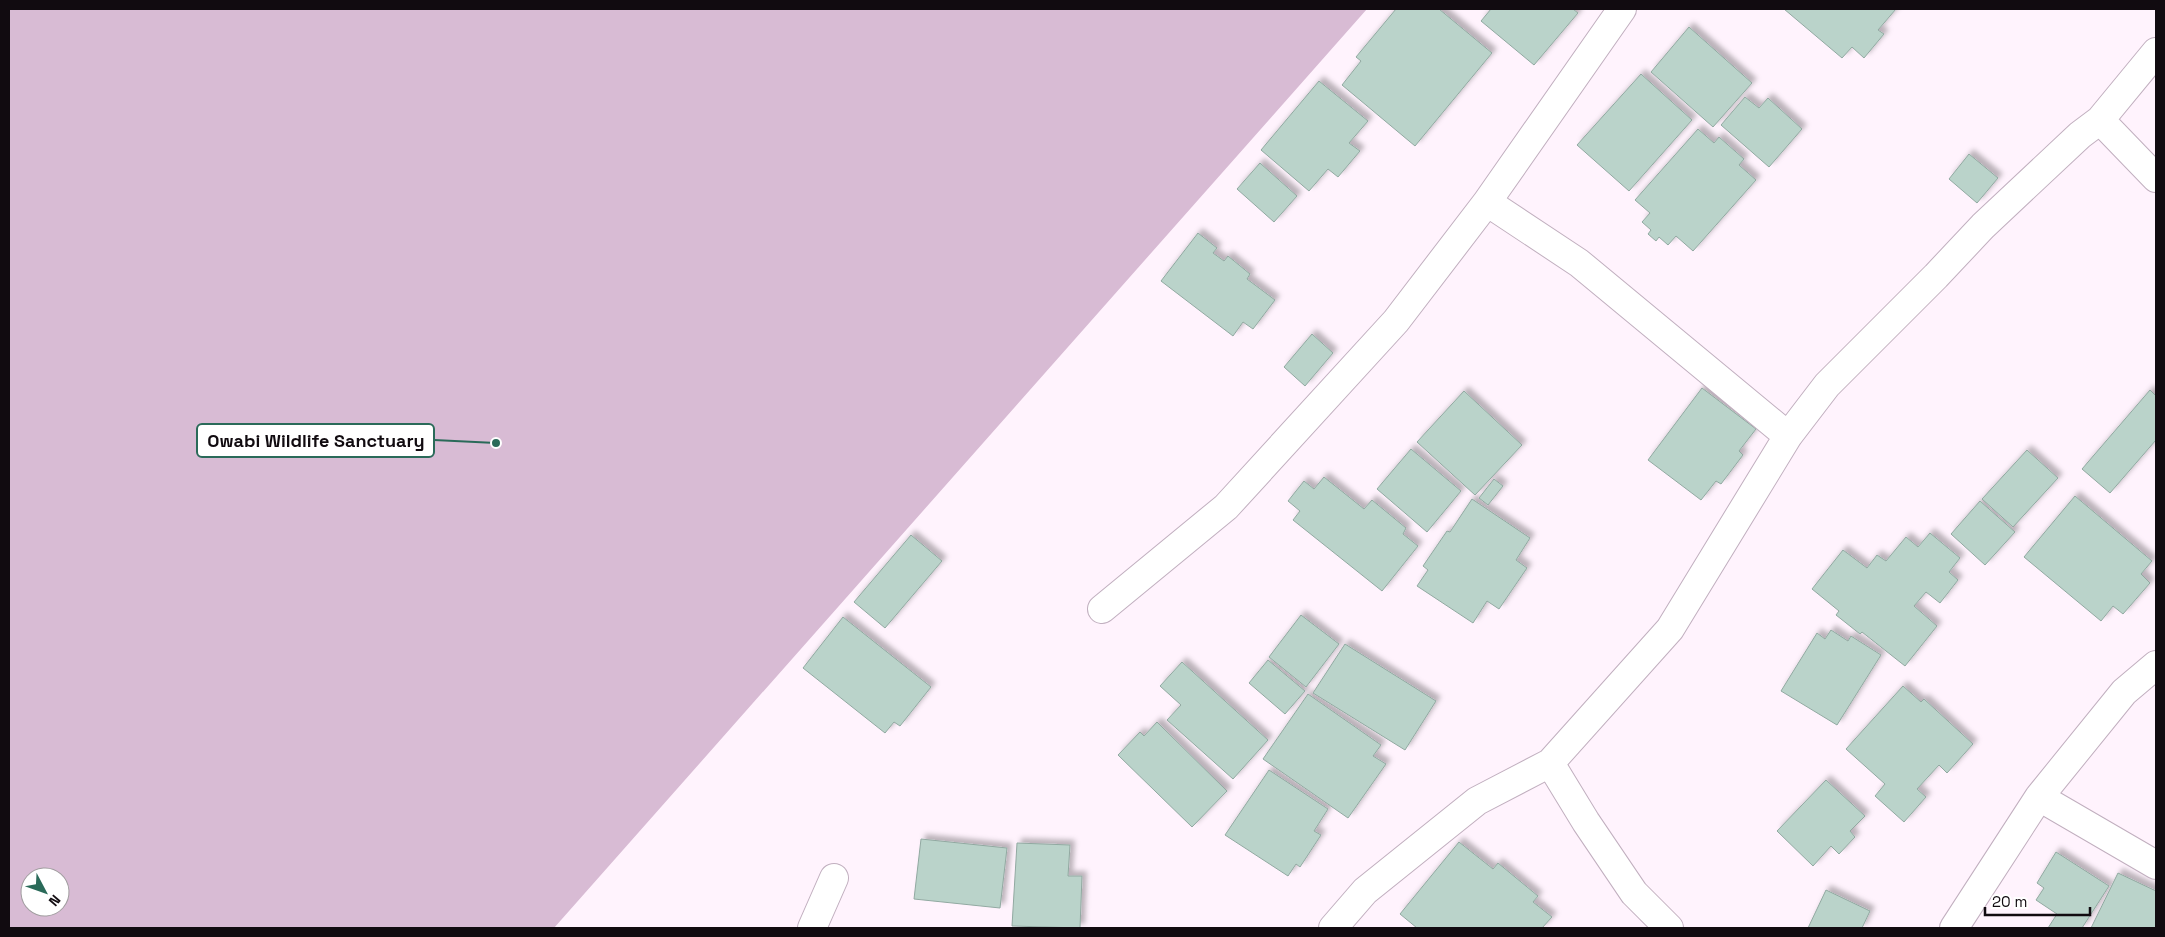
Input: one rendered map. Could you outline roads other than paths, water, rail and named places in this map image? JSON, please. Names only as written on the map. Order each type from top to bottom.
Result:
[{"type":"street","points":[[1102,610],[1226,507],[1396,321],[1487,202],[1622,9]]},
{"type":"street","points":[[1334,928],[1365,892],[1477,801],[1550,763],[1670,629],[1788,436],[1827,385],[1983,226],[2080,135],[2100,120],[2156,52]]},
{"type":"street","points":[[2100,120],[2156,178]]},
{"type":"street","points":[[1487,202],[1579,263],[1788,436]]},
{"type":"street","points":[[1954,928],[2039,797],[2124,692],[2156,666]]},
{"type":"street","points":[[1550,763],[1586,822],[1634,893],[1669,928]]},
{"type":"street","points":[[2039,797],[2156,865]]},
{"type":"street","points":[[812,928],[834,878]]},
{"type":"place","name":"Owabi Wildlife Sanctuary","points":[[496,443]]}]
